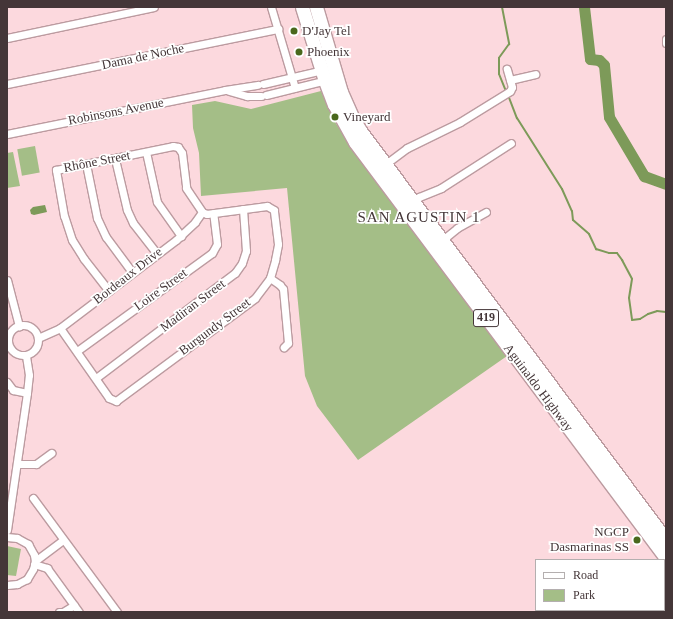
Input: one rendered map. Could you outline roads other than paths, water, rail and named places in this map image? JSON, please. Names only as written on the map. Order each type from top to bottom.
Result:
[{"type":"highway","name":"Aguinaldo Highway","points":[[302,7],[329,74],[381,168],[487,310],[666,558]]},
{"type":"highway","name":"Aguinaldo Highway","points":[[316,7],[329,74]]},
{"type":"highway","name":"Aguinaldo Highway","points":[[487,310],[666,540]]},
{"type":"street","points":[[7,38],[154,7]]},
{"type":"street","points":[[271,7],[295,88]]},
{"type":"street","name":"Dama de Noche","points":[[7,84],[278,29]]},
{"type":"street","points":[[381,168],[407,148],[460,122],[507,93],[512,87],[507,69]]},
{"type":"street","name":"Robinsons Avenue","points":[[7,134],[225,90],[261,85],[292,78],[329,74]]},
{"type":"street","name":"Robinsons Avenue","points":[[225,90],[246,96],[263,95],[295,88],[329,74]]},
{"type":"street","points":[[510,80],[535,74]]},
{"type":"street","points":[[409,205],[418,197],[441,188],[511,143]]},
{"type":"street","name":"Rhône Street","points":[[109,291],[84,260],[72,240],[64,216],[56,170],[116,159],[172,146],[180,150],[186,188],[202,212]]},
{"type":"street","points":[[146,152],[157,202],[181,236]]},
{"type":"street","points":[[116,159],[127,210],[133,223],[157,254]]},
{"type":"street","points":[[86,164],[97,218],[109,242],[132,272]]},
{"type":"street","name":"Burgundy Street","points":[[60,328],[112,400],[116,402],[255,298],[270,278],[278,244],[274,210],[267,206],[213,213],[202,212]]},
{"type":"street","name":"Madiran Street","points":[[96,378],[235,274],[242,263],[246,251],[243,210]]},
{"type":"street","name":"Bordeaux Drive","points":[[38,336],[60,328],[109,291],[181,236],[202,212]]},
{"type":"street","points":[[438,244],[457,228],[486,212]]},
{"type":"street","name":"Loire Street","points":[[77,351],[212,253],[216,244],[213,213]]},
{"type":"street","points":[[270,278],[283,289],[288,343],[284,347]]},
{"type":"street","points":[[7,280],[19,326]]},
{"type":"street","points":[[19,326],[29,326],[38,336],[38,343],[34,351],[26,355],[16,354],[9,346],[9,336],[11,332],[19,326]]},
{"type":"street","points":[[7,530],[29,375],[26,355]]},
{"type":"street","points":[[7,382],[13,390],[27,393]]},
{"type":"street","points":[[17,464],[36,464],[51,453]]},
{"type":"street","points":[[33,498],[117,612]]},
{"type":"street","points":[[7,537],[18,538],[28,544],[34,555],[35,562]]},
{"type":"street","points":[[7,585],[17,584],[27,579],[35,562],[63,540]]},
{"type":"street","points":[[35,562],[47,568],[79,612]]},
{"type":"street","points":[[59,612],[68,610],[74,605]]},
{"type":"waterway","points":[[502,7],[509,44],[499,58],[499,74],[506,91]]},
{"type":"waterway","points":[[584,7],[590,59],[599,60],[604,65],[609,117],[644,176],[666,184]]},
{"type":"waterway","points":[[508,95],[517,118],[562,189],[572,211],[573,220],[589,234],[596,249],[609,253],[617,253],[622,260],[632,279],[629,298],[632,320],[640,319],[657,311],[666,312]]},
{"type":"place","name":"D'Jay Tel","points":[[294,31]]},
{"type":"place","name":"Phoenix","points":[[299,52]]},
{"type":"place","name":"Vineyard","points":[[335,117]]},
{"type":"place","name":"NGCP Dasmarinas SS","points":[[637,540]]},
{"type":"district","name":"SAN AGUSTIN 1","points":[[419,218]]}]
